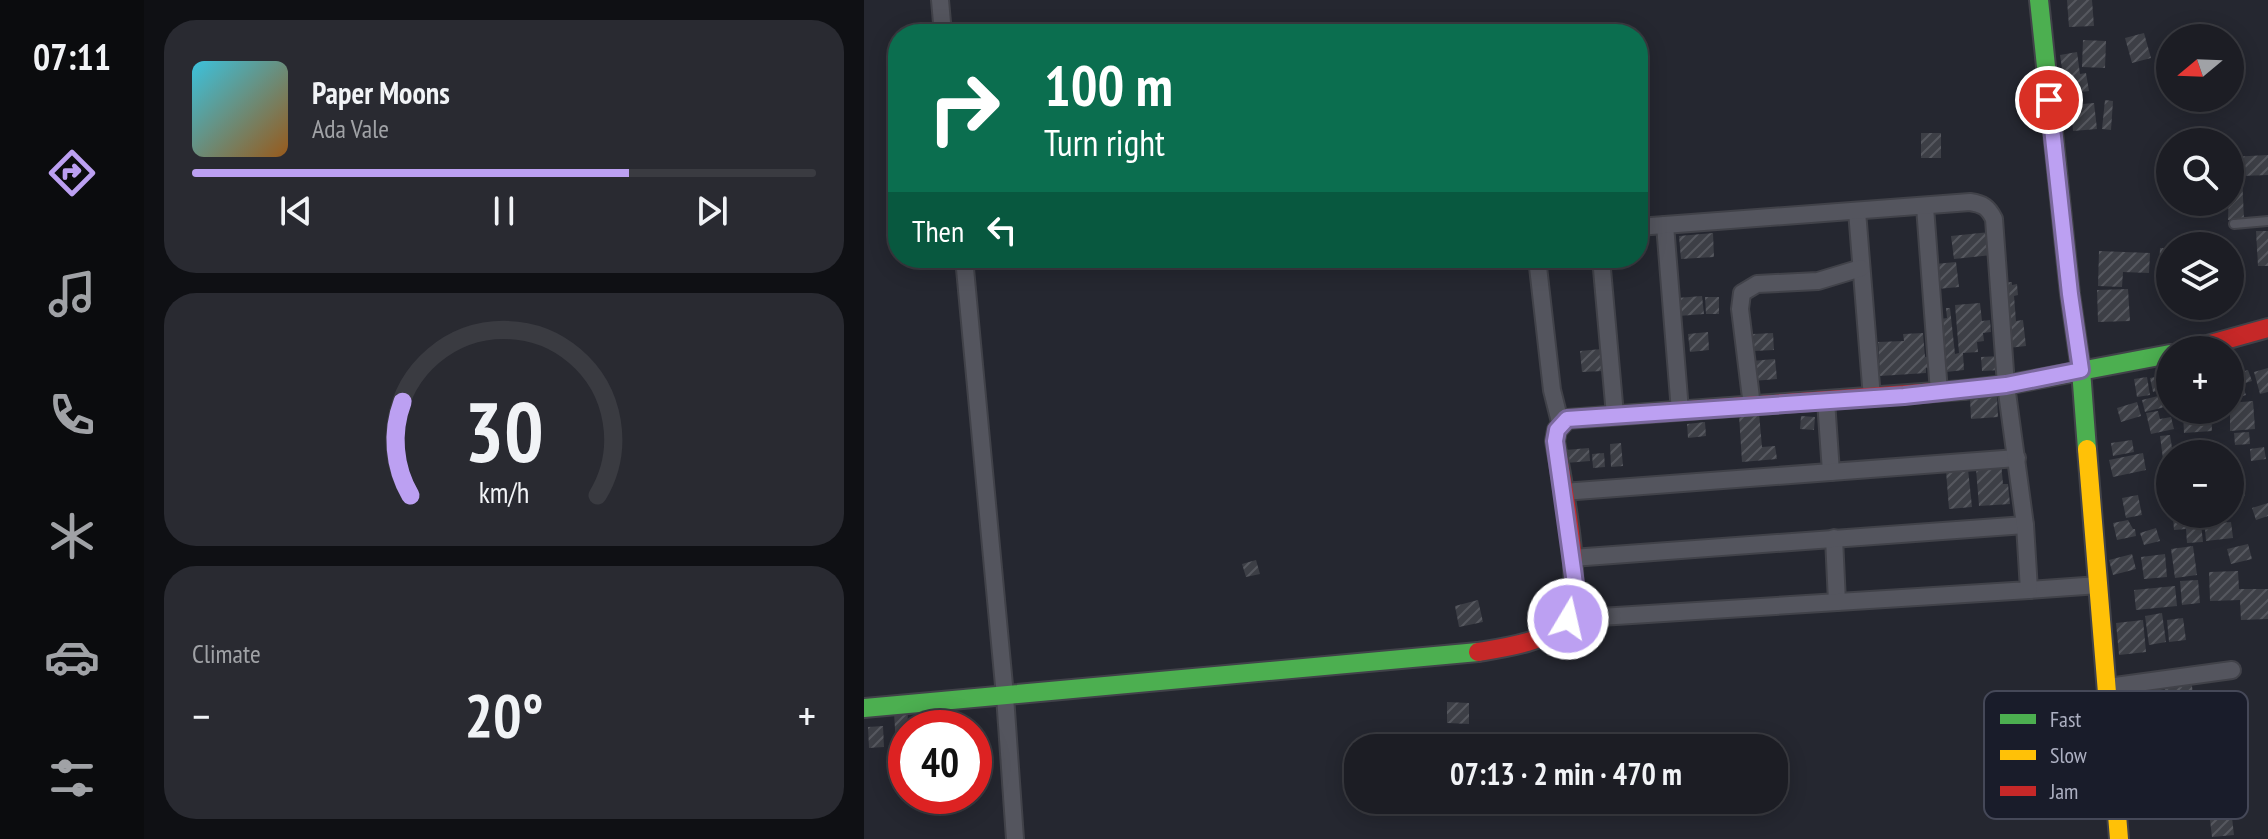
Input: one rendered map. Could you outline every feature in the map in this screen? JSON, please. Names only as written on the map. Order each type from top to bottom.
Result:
[{"type":"street","points":[[940,0],[942,24]]},
{"type":"street","points":[[2039,0],[2081,370],[2108,691]]},
{"type":"street","points":[[1648,226],[1970,202],[1982,204],[1994,219],[2006,385],[2025,525],[2029,590]]},
{"type":"street","points":[[1925,207],[1939,392]]},
{"type":"street","points":[[1857,211],[1872,398]]},
{"type":"street","points":[[1665,225],[1680,411]]},
{"type":"street","points":[[965,268],[1005,696],[1015,839]]},
{"type":"street","points":[[1538,268],[1552,390],[1561,426]]},
{"type":"street","points":[[1602,268],[1615,415]]},
{"type":"street","points":[[1752,406],[1740,309],[1742,293],[1757,284],[1818,281],[1861,268]]},
{"type":"street","points":[[2239,336],[2268,328]]},
{"type":"street","points":[[864,708],[1467,654],[1509,647],[1559,628],[1568,619],[1573,605],[1575,584],[1555,441],[1557,430],[1567,419],[1872,398],[2006,385],[2156,357]]},
{"type":"street","points":[[1826,401],[1831,472]]},
{"type":"street","points":[[1563,492],[2017,458]]},
{"type":"street","points":[[1572,558],[2025,525]]},
{"type":"street","points":[[1834,538],[1837,602]]},
{"type":"street","points":[[1568,619],[2099,585]]},
{"type":"street","points":[[2108,687],[2232,670]]},
{"type":"street","points":[[2118,819],[2119,839]]},
{"type":"lane","points":[[2234,224],[2268,221]]},
{"type":"building","points":[[2067,0],[2092,0],[2094,26],[2069,27]]},
{"type":"building","points":[[2144,33],[2151,58],[2132,63],[2125,38]]},
{"type":"building","points":[[2083,40],[2106,41],[2105,68],[2082,67]]},
{"type":"building","points":[[2077,52],[2080,74],[2086,73],[2089,91],[2066,94],[2060,55]]},
{"type":"building","points":[[2105,100],[2113,101],[2111,130],[2102,129]]},
{"type":"building","points":[[2094,103],[2097,129],[2073,131],[2071,105]]},
{"type":"building","points":[[1921,133],[1941,133],[1941,158],[1921,158]]},
{"type":"building","points":[[2268,155],[2268,175],[2244,176],[2244,156]]},
{"type":"building","points":[[2228,216],[2244,216],[2244,219],[2228,220]]},
{"type":"building","points":[[2256,231],[2268,231],[2268,266],[2258,266]]},
{"type":"building","points":[[1990,232],[1992,255],[1954,259],[1951,236]]},
{"type":"building","points":[[1713,233],[1714,257],[1681,259],[1679,236]]},
{"type":"building","points":[[2099,251],[2150,253],[2149,273],[2123,272],[2122,287],[2098,286]]},
{"type":"building","points":[[1956,262],[1959,287],[1937,289],[1935,264]]},
{"type":"building","points":[[2012,282],[2012,285],[2017,284],[2018,295],[2014,296],[2016,321],[2023,320],[2026,346],[2008,348],[2001,283]]},
{"type":"building","points":[[2128,289],[2130,321],[2098,322],[2097,290]]},
{"type":"building","points":[[1702,296],[1704,314],[1679,316],[1677,298]]},
{"type":"building","points":[[1705,297],[1719,297],[1719,314],[1706,314]]},
{"type":"building","points":[[1980,303],[1982,321],[1990,320],[1991,332],[1983,333],[1984,341],[1977,342],[1978,352],[1963,353],[1964,370],[1946,372],[1940,319],[1947,318],[1946,308],[1950,308],[1955,354],[1959,353],[1955,305]]},
{"type":"building","points":[[1708,332],[1709,350],[1690,352],[1688,334]]},
{"type":"building","points":[[1773,333],[1774,350],[1754,351],[1753,334]]},
{"type":"building","points":[[1923,333],[1925,357],[1931,356],[1932,368],[1926,368],[1926,373],[1880,376],[1878,342],[1904,341],[1903,334]]},
{"type":"building","points":[[1602,349],[1603,371],[1582,372],[1580,351]]},
{"type":"building","points":[[2000,356],[2001,370],[1982,371],[1981,357]]},
{"type":"building","points":[[1775,359],[1777,379],[1753,381],[1751,361]]},
{"type":"building","points":[[2268,368],[2268,392],[2260,394],[2254,372]]},
{"type":"building","points":[[2248,370],[2252,381],[2244,383],[2244,371]]},
{"type":"building","points":[[2147,377],[2150,395],[2137,397],[2134,379]]},
{"type":"building","points":[[2156,377],[2156,391],[2153,392],[2150,378]]},
{"type":"building","points":[[1997,396],[1998,417],[1971,419],[1970,398]]},
{"type":"building","points":[[2156,396],[2156,409],[2145,412],[2142,400]]},
{"type":"building","points":[[2253,401],[2255,429],[2230,431],[2230,424],[2244,424],[2244,402]]},
{"type":"building","points":[[2137,402],[2141,416],[2121,422],[2117,408]]},
{"type":"building","points":[[2156,411],[2156,424],[2173,424],[2174,429],[2151,434],[2146,413]]},
{"type":"building","points":[[1759,413],[1762,447],[1775,446],[1777,459],[1742,462],[1739,415]]},
{"type":"building","points":[[1801,416],[1815,417],[1814,430],[1800,429]]},
{"type":"building","points":[[1705,422],[1706,436],[1688,438],[1687,424]]},
{"type":"building","points":[[2184,424],[2212,424],[2212,431],[2184,433]]},
{"type":"building","points":[[2249,432],[2250,444],[2235,440],[2234,433]]},
{"type":"building","points":[[2170,435],[2171,440],[2161,440],[2160,436]]},
{"type":"building","points":[[2132,440],[2134,452],[2113,456],[2111,443]]},
{"type":"building","points":[[1621,443],[1623,466],[1611,467],[1610,444]]},
{"type":"building","points":[[2264,447],[2266,459],[2251,461],[2250,449]]},
{"type":"building","points":[[1589,448],[1590,461],[1566,463],[1565,450]]},
{"type":"building","points":[[1604,453],[1605,467],[1593,468],[1592,454]]},
{"type":"building","points":[[2143,453],[2146,470],[2113,477],[2109,460]]},
{"type":"building","points":[[2001,462],[2003,484],[2008,484],[2010,504],[1979,506],[1976,469],[1980,469],[1980,463]]},
{"type":"building","points":[[1968,469],[1972,507],[1949,509],[1946,471]]},
{"type":"building","points":[[2138,495],[2142,515],[2126,518],[2122,498]]},
{"type":"building","points":[[2268,503],[2268,516],[2256,520],[2252,508]]},
{"type":"building","points":[[2128,520],[2136,536],[2117,540],[2113,523]]},
{"type":"building","points":[[2156,528],[2160,541],[2144,545],[2140,533]]},
{"type":"building","points":[[2174,528],[2201,528],[2203,542],[2187,543],[2186,529]]},
{"type":"building","points":[[2205,528],[2232,528],[2233,538],[2206,541]]},
{"type":"building","points":[[2248,544],[2252,559],[2231,564],[2227,549]]},
{"type":"building","points":[[2193,546],[2197,575],[2175,578],[2171,549]]},
{"type":"building","points":[[2132,554],[2136,569],[2113,575],[2109,560]]},
{"type":"building","points":[[2165,554],[2167,577],[2144,579],[2141,557]]},
{"type":"building","points":[[1256,560],[1260,574],[1246,577],[1242,564]]},
{"type":"building","points":[[2238,571],[2239,589],[2268,589],[2268,619],[2241,620],[2240,600],[2210,601],[2209,572]]},
{"type":"building","points":[[2198,580],[2200,603],[2182,605],[2180,581]]},
{"type":"building","points":[[2175,586],[2177,606],[2136,610],[2134,590]]},
{"type":"building","points":[[1478,600],[1483,622],[1459,627],[1455,606]]},
{"type":"building","points":[[2162,613],[2166,642],[2149,645],[2145,616]]},
{"type":"building","points":[[2183,618],[2186,640],[2169,642],[2167,620]]},
{"type":"building","points":[[2143,620],[2146,652],[2119,655],[2116,623]]},
{"type":"building","points":[[2191,678],[2193,691],[2165,691],[2164,681]]},
{"type":"building","points":[[1447,702],[1469,703],[1469,724],[1447,723]]},
{"type":"building","points":[[883,726],[884,747],[869,748],[868,727]]},
{"type":"building","points":[[2210,819],[2232,819],[2234,835],[2212,837]]},
{"type":"traffic: fast","points":[[2039,0],[2081,370],[2087,449]]},
{"type":"traffic: fast","points":[[1963,390],[2156,357]]},
{"type":"traffic: fast","points":[[864,708],[1478,652]]},
{"type":"traffic: slow","points":[[2087,449],[2107,691]]},
{"type":"traffic: slow","points":[[2117,819],[2119,839]]},
{"type":"traffic: jam","points":[[2239,336],[2268,328]]},
{"type":"traffic: jam","points":[[1478,652],[1547,635],[1564,622],[1570,608],[1573,562],[1555,441],[1557,430],[1567,419],[1963,390]]},
{"type":"route","points":[[1568,619],[1575,584],[1555,441],[1557,430],[1567,419],[1904,396],[2006,385],[2081,370],[2049,100]]}]
